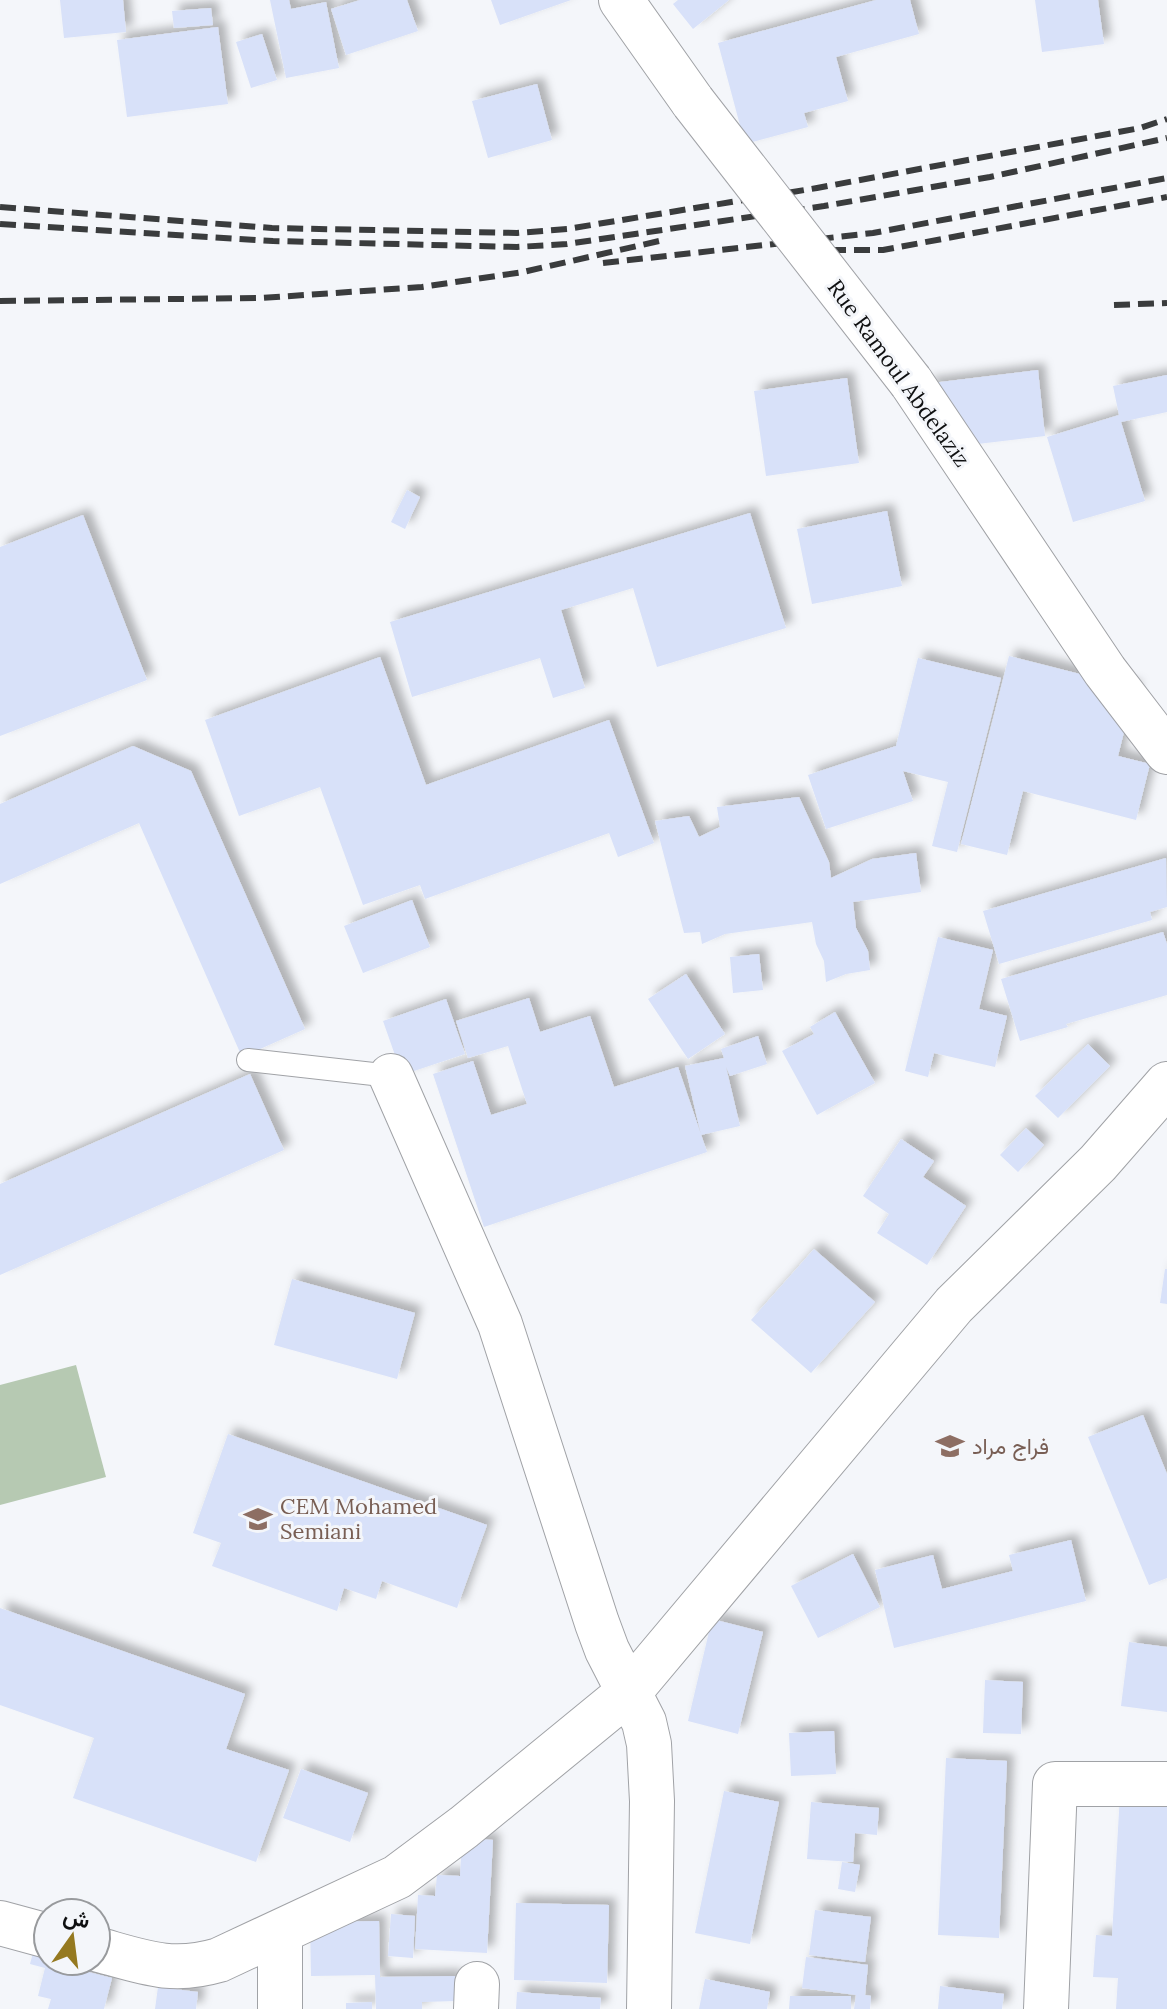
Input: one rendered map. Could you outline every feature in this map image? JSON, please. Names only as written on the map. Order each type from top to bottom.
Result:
[{"type":"street","name":"Rue Ramoul Abdelaziz","points":[[621,0],[693,102],[911,382],[1105,671],[1167,752]]},
{"type":"street","points":[[391,1076],[500,1324],[597,1623],[607,1650],[644,1722],[649,1744],[652,1801],[649,2009]]},
{"type":"street","points":[[112,1953],[159,1965],[195,1967],[219,1960],[280,1933],[397,1877],[464,1827],[630,1691],[954,1305],[1098,1163],[1167,1084]]},
{"type":"street","points":[[1046,2009],[1055,1784],[1167,1784]]},
{"type":"street","points":[[0,1923],[32,1932]]},
{"type":"street","points":[[280,1933],[280,2009]]},
{"type":"lane","points":[[248,1060],[391,1076]]},
{"type":"green space","points":[[76,1365],[106,1477],[0,1505],[0,1385]]},
{"type":"building","points":[[60,0],[123,0],[126,32],[64,38]]},
{"type":"building","points":[[270,0],[289,0],[291,9],[326,2],[339,68],[286,78]]},
{"type":"building","points":[[360,0],[407,0],[418,31],[346,55],[331,9]]},
{"type":"building","points":[[491,0],[571,0],[500,25]]},
{"type":"building","points":[[678,0],[729,0],[693,29],[673,4]]},
{"type":"building","points":[[876,0],[910,0],[919,34],[836,57],[848,101],[804,113],[808,127],[745,144],[718,43]]},
{"type":"building","points":[[1035,0],[1098,0],[1104,44],[1042,52]]},
{"type":"building","points":[[211,8],[213,25],[174,28],[172,11]]},
{"type":"building","points":[[218,27],[228,104],[127,117],[117,40]]},
{"type":"building","points":[[262,34],[277,80],[251,88],[236,42]]},
{"type":"building","points":[[537,84],[552,140],[488,158],[472,101]]},
{"type":"building","points":[[1038,370],[1045,436],[969,445],[924,384]]},
{"type":"building","points":[[1167,375],[1167,412],[1121,422],[1145,501],[1073,522],[1047,437],[1119,415],[1113,386]]},
{"type":"building","points":[[847,378],[859,463],[766,476],[754,391]]},
{"type":"building","points":[[407,490],[420,497],[405,529],[391,522]]},
{"type":"building","points":[[887,511],[902,586],[812,604],[797,529]]},
{"type":"building","points":[[750,513],[786,628],[657,667],[633,588],[561,610],[585,688],[553,698],[540,658],[412,697],[390,622]]},
{"type":"building","points":[[83,515],[147,680],[0,736],[0,547]]},
{"type":"building","points":[[1009,656],[1135,688],[1118,756],[1150,764],[1136,820],[1023,791],[1007,855],[961,844]]},
{"type":"building","points":[[380,657],[426,785],[609,720],[654,843],[618,857],[609,833],[425,899],[420,885],[363,905],[320,787],[239,816],[205,720]]},
{"type":"building","points":[[918,658],[1001,678],[957,852],[932,846],[948,782],[903,771],[913,801],[826,829],[808,775],[896,746]]},
{"type":"building","points":[[133,746],[191,771],[305,1029],[242,1057],[139,823],[0,884],[0,804]]},
{"type":"building","points":[[799,797],[829,862],[831,878],[872,859],[916,853],[921,892],[853,902],[856,928],[868,951],[870,970],[846,974],[826,982],[824,961],[816,944],[812,922],[725,934],[702,944],[700,932],[684,933],[655,821],[689,816],[699,837],[720,827],[717,807]]},
{"type":"building","points":[[1166,858],[1167,907],[1150,912],[1152,920],[999,964],[983,911]]},
{"type":"building","points":[[412,900],[430,947],[363,973],[344,926]]},
{"type":"building","points":[[1163,932],[1167,944],[1167,995],[1066,1024],[1068,1027],[1020,1041],[1001,979]]},
{"type":"building","points":[[938,937],[993,950],[979,1009],[1007,1016],[995,1067],[934,1053],[928,1077],[905,1071]]},
{"type":"building","points":[[759,954],[763,990],[733,993],[730,957]]},
{"type":"building","points":[[686,974],[725,1034],[688,1059],[648,999]]},
{"type":"building","points":[[529,998],[540,1032],[590,1016],[614,1087],[678,1067],[707,1152],[484,1227],[433,1074],[473,1061],[491,1115],[527,1104],[508,1046],[468,1058],[456,1021]]},
{"type":"building","points":[[446,999],[465,1054],[402,1075],[383,1021]]},
{"type":"building","points":[[835,1012],[875,1083],[817,1115],[782,1051],[814,1034],[810,1027]]},
{"type":"building","points":[[758,1036],[767,1064],[730,1076],[726,1067],[740,1126],[701,1135],[685,1066],[724,1058],[721,1049]]},
{"type":"building","points":[[1088,1044],[1110,1066],[1058,1118],[1035,1096]]},
{"type":"building","points":[[250,1074],[284,1150],[0,1275],[0,1184]]},
{"type":"building","points":[[1026,1128],[1044,1145],[1018,1172],[1000,1155]]},
{"type":"building","points":[[901,1139],[934,1161],[923,1177],[966,1206],[927,1265],[877,1233],[889,1214],[863,1196]]},
{"type":"building","points":[[814,1249],[875,1302],[811,1373],[751,1320]]},
{"type":"building","points":[[1167,1269],[1167,1304],[1160,1303]]},
{"type":"building","points":[[292,1279],[415,1313],[397,1379],[274,1345]]},
{"type":"building","points":[[1143,1415],[1167,1474],[1167,1578],[1149,1585],[1088,1437]]},
{"type":"building","points":[[228,1434],[487,1525],[457,1608],[382,1581],[376,1599],[344,1588],[337,1611],[212,1566],[221,1543],[193,1533]]},
{"type":"building","points":[[1071,1540],[1086,1601],[894,1648],[875,1570],[933,1555],[942,1589],[1013,1571],[1009,1555]]},
{"type":"building","points":[[853,1554],[880,1607],[818,1638],[791,1586]]},
{"type":"building","points":[[0,1608],[245,1694],[226,1749],[289,1770],[256,1862],[73,1798],[94,1738],[0,1705]]},
{"type":"building","points":[[712,1619],[763,1632],[738,1734],[688,1721]]},
{"type":"building","points":[[1129,1642],[1167,1647],[1167,1712],[1121,1706]]},
{"type":"building","points":[[985,1680],[1023,1682],[1021,1734],[983,1733]]},
{"type":"building","points":[[834,1731],[836,1774],[791,1776],[789,1733]]},
{"type":"building","points":[[946,1758],[1007,1761],[999,1938],[938,1935]]},
{"type":"building","points":[[301,1769],[368,1793],[350,1842],[283,1818]]},
{"type":"building","points":[[724,1791],[779,1802],[750,1944],[695,1933]]},
{"type":"building","points":[[1120,1794],[1167,1797],[1167,2009],[1116,2009],[1118,1978],[1093,1977],[1096,1935],[1112,1936]]},
{"type":"building","points":[[811,1802],[879,1808],[877,1835],[855,1833],[853,1862],[807,1859]]},
{"type":"building","points":[[462,1838],[493,1840],[487,1953],[415,1949],[418,1895],[435,1896],[437,1875],[460,1876]]},
{"type":"building","points":[[842,1862],[860,1865],[855,1892],[838,1889]]},
{"type":"building","points":[[516,1903],[609,1905],[607,1983],[514,1980]]},
{"type":"building","points":[[815,1910],[871,1917],[865,1962],[809,1955]]},
{"type":"building","points":[[391,1914],[415,1916],[413,1958],[388,1956]]},
{"type":"building","points":[[379,1921],[380,1977],[455,1976],[456,2001],[422,2002],[422,2009],[376,2009],[375,1975],[311,1976],[310,1922]]},
{"type":"building","points":[[806,1957],[868,1965],[865,1995],[871,1996],[870,2009],[854,2009],[856,1995],[802,1988]]},
{"type":"building","points":[[43,1977],[112,1978],[104,2009],[48,2009],[51,1999],[38,1996]]},
{"type":"building","points":[[705,1979],[770,1992],[767,2009],[699,2009]]},
{"type":"building","points":[[940,1986],[1004,1994],[1002,2009],[938,2009]]},
{"type":"building","points":[[158,1987],[198,1992],[196,2009],[155,2009]]},
{"type":"building","points":[[517,1992],[601,1998],[600,2009],[516,2009]]},
{"type":"building","points":[[790,1996],[851,1996],[851,2009],[789,2009]]},
{"type":"building","points":[[372,2002],[372,2009],[346,2009],[346,2003]]},
{"type":"railway","points":[[0,207],[272,228],[517,233],[567,229],[817,188],[1140,128],[1167,119]]},
{"type":"railway","points":[[0,224],[273,241],[517,247],[567,244],[824,206],[990,177],[1167,138]]},
{"type":"railway","points":[[603,263],[873,233],[1167,178]]},
{"type":"railway","points":[[806,250],[883,250],[1167,197]]},
{"type":"railway","points":[[0,301],[261,298],[422,287],[523,272],[659,241]]},
{"type":"railway","points":[[1114,305],[1167,303]]},
{"type":"place","name":"فراج مراد","points":[[950,1446]]},
{"type":"place","name":"CEM Mohamed Semiani","points":[[258,1519]]}]
